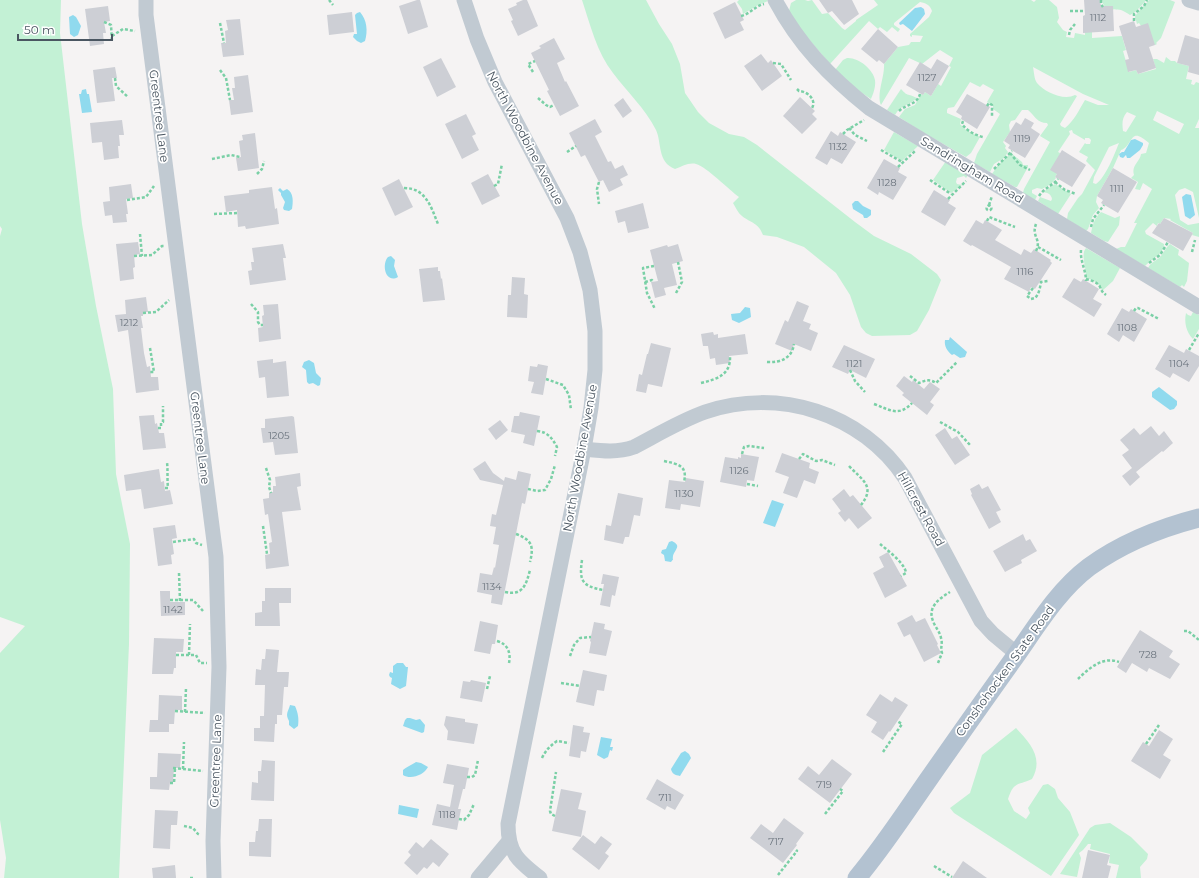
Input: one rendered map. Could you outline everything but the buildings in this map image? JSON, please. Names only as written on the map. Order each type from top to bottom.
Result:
[{"type":"main road","name":"Conshohocken State Road","points":[[857,878],[894,829],[1049,609],[1074,580],[1088,568],[1122,547],[1171,526],[1199,518]]},
{"type":"street","name":"Greentree Lane","points":[[146,0],[148,33],[214,544],[219,663],[213,836],[214,878]]},
{"type":"street","name":"North Woodbine Avenue","points":[[464,0],[477,39],[495,82],[567,218],[580,252],[590,290],[594,331],[595,370],[591,408],[584,449],[508,824],[509,841],[514,852],[519,860],[540,878]]},
{"type":"street","points":[[1189,0],[1199,3]]},
{"type":"street","name":"Sandringham Road","points":[[770,2],[787,21],[798,38],[822,67],[841,85],[871,109],[1199,307]]},
{"type":"street","name":"Hillcrest Road","points":[[584,449],[604,452],[624,451],[692,417],[734,404],[764,402],[780,403],[826,414],[866,436],[897,466],[905,478],[985,626],[1017,654]]},
{"type":"street","points":[[478,878],[509,841]]},
{"type":"path","points":[[329,0],[333,5]]},
{"type":"path","points":[[1101,0],[1101,4],[1103,6]]},
{"type":"path","points":[[1134,21],[1134,14],[1144,6],[1147,0]]},
{"type":"path","points":[[741,16],[760,5],[770,2]]},
{"type":"path","points":[[1070,11],[1085,11]]},
{"type":"path","points":[[104,22],[111,25],[112,42]]},
{"type":"path","points":[[220,23],[224,43]]},
{"type":"path","points":[[1069,34],[1070,30],[1075,24]]},
{"type":"path","points":[[112,36],[123,30],[148,33]]},
{"type":"path","points":[[533,72],[528,64],[535,61]]},
{"type":"path","points":[[773,63],[778,63],[784,67],[791,80]]},
{"type":"path","points":[[220,70],[226,78],[230,100]]},
{"type":"path","points":[[115,78],[116,86],[128,97]]},
{"type":"path","points":[[797,89],[799,92],[805,92],[813,100],[814,104],[812,108]]},
{"type":"path","points":[[892,122],[901,109],[915,102],[920,94]]},
{"type":"path","points":[[538,98],[550,107],[554,105]]},
{"type":"path","points":[[988,106],[989,104],[992,105],[992,116]]},
{"type":"path","points":[[843,134],[849,128],[862,122],[871,109]]},
{"type":"path","points":[[964,121],[962,124],[964,128],[971,133],[983,137]]},
{"type":"path","points":[[849,128],[855,135],[867,141]]},
{"type":"path","points":[[898,167],[918,149],[923,140]]},
{"type":"path","points":[[567,152],[576,146]]},
{"type":"path","points":[[881,150],[902,162]]},
{"type":"path","points":[[987,179],[996,167],[1011,152],[1020,165],[1030,170]]},
{"type":"path","points":[[212,159],[231,156],[240,157]]},
{"type":"path","points":[[257,174],[264,166],[264,161]]},
{"type":"path","points":[[494,186],[498,184],[502,164]]},
{"type":"path","points":[[948,199],[963,185],[972,170]]},
{"type":"path","points":[[1036,251],[1038,243],[1034,229],[1042,191],[1058,179]]},
{"type":"path","points":[[930,180],[952,194]]},
{"type":"path","points":[[126,200],[146,197],[156,183],[168,182]]},
{"type":"path","points":[[599,182],[597,189],[599,204]]},
{"type":"path","points":[[1055,182],[1065,190],[1076,194]]},
{"type":"path","points":[[404,188],[416,190],[430,202],[438,224]]},
{"type":"path","points":[[1104,205],[1093,219],[1081,256],[1086,274],[1086,280],[1098,284],[1101,291],[1106,295]]},
{"type":"path","points":[[987,221],[989,217],[989,210]]},
{"type":"path","points":[[214,214],[237,213]]},
{"type":"path","points":[[989,217],[1015,227]]},
{"type":"path","points":[[140,234],[142,256]]},
{"type":"path","points":[[1192,252],[1196,240]]},
{"type":"path","points":[[1142,273],[1148,263],[1160,255],[1168,242]]},
{"type":"path","points":[[134,256],[152,255],[162,246],[176,244]]},
{"type":"path","points":[[1038,247],[1061,260]]},
{"type":"path","points":[[676,293],[682,282],[678,262]]},
{"type":"path","points":[[654,266],[643,268],[647,293],[654,309]]},
{"type":"path","points":[[645,282],[652,280],[653,282]]},
{"type":"path","points":[[1033,288],[1027,296],[1031,299],[1035,298],[1040,291],[1041,282],[1048,281]]},
{"type":"path","points":[[143,314],[156,312],[170,299],[183,297]]},
{"type":"path","points":[[251,304],[258,312],[258,322],[260,325],[263,325]]},
{"type":"path","points":[[1134,311],[1138,308],[1159,319]]},
{"type":"path","points":[[1189,350],[1199,333]]},
{"type":"path","points":[[767,362],[772,363],[790,356],[793,351],[794,344]]},
{"type":"path","points":[[150,348],[154,372],[150,372]]},
{"type":"path","points":[[701,382],[718,378],[726,372],[730,365],[730,356]]},
{"type":"path","points":[[910,376],[919,383],[926,380],[932,380],[936,384],[957,362]]},
{"type":"path","points":[[850,370],[855,381],[865,392]]},
{"type":"path","points":[[546,379],[563,385],[569,395],[571,410]]},
{"type":"path","points":[[874,404],[899,412],[906,409],[912,402]]},
{"type":"path","points":[[158,428],[161,428],[161,423],[163,422],[163,406]]},
{"type":"path","points":[[940,422],[958,432],[959,435],[971,446]]},
{"type":"path","points":[[537,431],[542,431],[551,436],[557,447],[555,456]]},
{"type":"path","points":[[742,454],[744,447],[749,446],[764,448]]},
{"type":"path","points":[[799,459],[804,454],[816,460],[822,460],[835,465]]},
{"type":"path","points":[[664,461],[677,464],[682,468],[686,474],[684,482]]},
{"type":"path","points":[[165,488],[168,488],[167,478],[169,475],[167,462]]},
{"type":"path","points":[[528,489],[537,491],[545,490],[551,480],[555,465]]},
{"type":"path","points":[[849,466],[866,485],[869,492],[867,498],[861,505]]},
{"type":"path","points":[[266,468],[270,480],[269,487],[271,493]]},
{"type":"path","points":[[747,484],[758,486]]},
{"type":"path","points":[[263,526],[268,554]]},
{"type":"path","points":[[516,534],[525,538],[531,544],[533,551],[530,562]]},
{"type":"path","points":[[173,542],[194,539],[196,543],[202,545],[214,544]]},
{"type":"path","points":[[880,544],[906,569],[906,573],[901,576]]},
{"type":"path","points":[[582,560],[582,578],[585,584],[590,588],[603,590]]},
{"type":"path","points":[[505,592],[518,592],[526,586],[530,570]]},
{"type":"path","points":[[179,573],[180,601]]},
{"type":"path","points":[[938,663],[942,653],[942,639],[932,619],[931,612],[934,605],[942,597],[962,585]]},
{"type":"path","points":[[170,600],[193,600],[204,612],[218,612]]},
{"type":"path","points":[[189,655],[190,624]]},
{"type":"path","points":[[1184,631],[1188,631],[1199,640]]},
{"type":"path","points":[[570,656],[574,645],[580,638],[591,637]]},
{"type":"path","points":[[497,641],[505,644],[509,650],[510,664]]},
{"type":"path","points":[[176,655],[196,655],[200,663],[219,663]]},
{"type":"path","points":[[1078,679],[1090,667],[1105,661],[1114,660],[1119,662]]},
{"type":"path","points":[[487,689],[490,676]]},
{"type":"path","points":[[561,683],[580,686]]},
{"type":"path","points":[[185,712],[186,688]]},
{"type":"path","points":[[175,712],[218,713]]},
{"type":"path","points":[[883,752],[902,724],[897,721]]},
{"type":"path","points":[[1146,744],[1151,739],[1158,724]]},
{"type":"path","points":[[542,758],[545,751],[558,741],[569,743]]},
{"type":"path","points":[[183,769],[184,742]]},
{"type":"path","points":[[467,777],[472,778],[475,775],[478,760]]},
{"type":"path","points":[[170,783],[174,783],[174,769],[216,772]]},
{"type":"path","points":[[555,816],[551,814],[550,811],[556,772]]},
{"type":"path","points":[[825,814],[844,791],[840,789]]},
{"type":"path","points":[[459,820],[464,820],[469,815],[474,804]]},
{"type":"path","points":[[184,826],[193,828],[198,834],[213,836]]},
{"type":"path","points":[[778,875],[797,851],[796,850]]},
{"type":"path","points":[[934,866],[952,877]]},
{"type":"green space","points":[[0,0],[61,0],[60,33],[82,224],[96,306],[113,389],[116,474],[130,544],[129,644],[119,878],[4,878],[6,858],[0,820],[0,653],[25,626],[0,617],[0,236],[2,229],[0,226]]},
{"type":"green space","points":[[582,0],[646,0],[672,44],[680,64],[685,93],[698,112],[709,123],[729,134],[744,137],[757,145],[874,236],[911,254],[937,274],[941,280],[929,310],[917,331],[910,335],[872,336],[866,333],[861,327],[850,295],[836,273],[804,247],[777,237],[763,235],[757,225],[742,216],[737,210],[733,203],[739,197],[701,166],[691,164],[675,169],[669,166],[665,162],[661,152],[658,135],[652,122],[607,65],[594,38]]},
{"type":"green space","points":[[739,0],[768,1],[743,14],[742,9],[737,2]]},
{"type":"green space","points":[[796,0],[812,0],[822,14],[828,13],[845,30],[856,20],[878,5],[874,0],[1031,0],[1034,2],[1036,0],[1049,0],[1057,7],[1059,18],[1057,22],[1063,30],[1067,32],[1066,37],[1074,38],[1075,33],[1085,35],[1085,32],[1092,32],[1092,38],[1122,36],[1126,50],[1123,51],[1129,72],[1136,70],[1138,74],[1156,69],[1153,59],[1157,59],[1164,63],[1166,57],[1171,61],[1189,66],[1186,79],[1192,80],[1191,84],[1194,85],[1196,82],[1199,83],[1199,119],[1195,128],[1199,128],[1199,218],[1193,192],[1185,188],[1179,190],[1175,195],[1180,220],[1188,225],[1199,223],[1199,237],[1192,235],[1193,233],[1170,220],[1171,219],[1164,218],[1160,224],[1158,223],[1157,226],[1153,223],[1145,231],[1146,234],[1164,244],[1160,254],[1145,266],[1116,249],[1125,247],[1137,223],[1134,223],[1152,189],[1143,183],[1140,190],[1135,189],[1138,182],[1131,178],[1134,175],[1133,172],[1135,166],[1141,154],[1146,153],[1149,143],[1138,136],[1132,138],[1125,148],[1121,150],[1113,168],[1097,196],[1096,202],[1099,208],[1093,215],[1086,231],[1067,219],[1068,213],[1082,194],[1095,170],[1086,161],[1088,157],[1079,152],[1085,143],[1090,144],[1091,140],[1089,138],[1085,138],[1085,140],[1073,133],[1072,130],[1069,131],[1070,134],[1058,152],[1060,153],[1056,178],[1051,184],[1042,189],[1037,188],[1032,190],[1032,193],[1037,196],[1035,200],[1023,193],[1024,189],[1050,142],[1040,136],[1048,125],[1047,123],[1038,120],[1028,110],[1022,110],[1015,120],[1011,121],[1009,125],[1010,132],[1003,142],[1008,152],[1004,158],[994,164],[990,172],[974,163],[977,154],[1000,114],[987,102],[994,90],[983,84],[980,87],[970,82],[954,107],[948,108],[947,110],[947,113],[961,119],[960,124],[966,130],[980,137],[971,153],[966,157],[899,117],[905,109],[915,105],[921,94],[923,95],[925,92],[931,96],[938,84],[941,86],[951,67],[949,66],[953,58],[940,50],[922,64],[909,58],[881,105],[880,91],[884,64],[898,47],[909,45],[911,42],[920,42],[923,36],[912,35],[912,37],[910,34],[929,17],[932,11],[926,4],[920,2],[894,23],[894,25],[900,29],[898,32],[892,27],[887,32],[880,27],[878,29],[869,21],[830,64],[800,29],[789,11],[791,3]],"holes":[[[1033,67],[1083,94],[1109,105],[1098,105],[1085,100],[1074,119],[1065,128],[1060,124],[1077,96],[1065,97],[1054,95],[1044,90],[1037,83]],[[1157,111],[1184,124],[1179,134],[1153,120]],[[1127,112],[1136,116],[1126,132],[1123,131],[1122,126],[1125,114]],[[1119,143],[1100,181],[1096,184],[1093,183],[1094,177],[1109,147]]]},
{"type":"green space","points":[[1102,0],[1146,0],[1130,15],[1124,11],[1104,6]]},
{"type":"green space","points":[[1149,0],[1170,0],[1175,2],[1161,38],[1155,45],[1139,23],[1137,24],[1135,17]]},
{"type":"green space","points":[[847,58],[856,59],[864,64],[874,76],[875,83],[871,99],[853,87],[835,70],[843,60]]},
{"type":"green space","points":[[901,89],[907,94],[917,98],[902,107],[895,115],[887,110]]},
{"type":"green space","points":[[894,132],[918,146],[902,161],[884,150]]},
{"type":"green space","points":[[1011,153],[1022,162],[1023,165],[1028,165],[1017,187],[992,174],[998,165]]},
{"type":"green space","points":[[946,161],[968,175],[966,178],[964,176],[957,178],[957,184],[962,185],[951,193],[933,180]]},
{"type":"green space","points":[[1055,184],[1071,194],[1058,214],[1038,201],[1040,197],[1051,201],[1052,197],[1048,193],[1043,192]]},
{"type":"green space","points":[[1101,212],[1115,218],[1120,216],[1119,225],[1108,242],[1091,233],[1094,222]]},
{"type":"green space","points":[[1170,244],[1179,250],[1178,255],[1189,263],[1187,281],[1184,287],[1182,285],[1180,287],[1148,268],[1160,257]]},
{"type":"green space","points":[[1086,248],[1120,268],[1113,281],[1102,291],[1098,284],[1086,278],[1084,251]]},
{"type":"green space","points":[[1193,312],[1199,315],[1199,329],[1193,339],[1187,330],[1185,320],[1186,313],[1191,316]]},
{"type":"green space","points":[[1016,728],[1034,751],[1037,764],[1032,779],[1017,785],[1010,793],[1008,799],[1014,811],[1026,819],[1030,813],[1028,808],[1043,785],[1048,784],[1055,789],[1058,798],[1070,812],[1079,835],[1051,876],[954,813],[950,808],[970,793],[982,755]]},
{"type":"green space","points":[[1110,823],[1131,837],[1148,854],[1147,859],[1140,867],[1141,878],[1116,878],[1119,865],[1109,863],[1110,854],[1090,849],[1091,844],[1088,844],[1079,853],[1081,858],[1077,877],[1060,874],[1090,828],[1095,825]]},
{"type":"water","points":[[921,7],[924,9],[925,14],[912,31],[903,24],[900,25],[899,23],[915,8]]},
{"type":"water","points":[[360,12],[364,18],[367,30],[365,41],[361,43],[353,37],[354,34],[357,34],[355,15]]},
{"type":"water","points":[[73,15],[76,17],[81,26],[78,35],[74,37],[70,34],[69,17]]},
{"type":"water","points":[[86,89],[87,94],[89,94],[92,112],[82,113],[79,94],[81,94],[82,90]]},
{"type":"water","points":[[1135,139],[1143,143],[1140,150],[1130,158],[1127,158],[1126,155],[1123,158],[1120,157],[1119,154],[1124,152],[1131,140]]},
{"type":"water","points":[[280,188],[283,191],[287,189],[292,195],[292,209],[289,211],[284,210],[283,208],[285,202],[278,190]]},
{"type":"water","points":[[1186,194],[1191,195],[1195,215],[1190,219],[1185,216],[1182,197]]},
{"type":"water","points":[[855,201],[858,201],[863,206],[871,210],[871,215],[864,218],[863,215],[853,209],[852,204]]},
{"type":"water","points":[[391,256],[395,260],[394,266],[398,277],[394,278],[390,278],[388,276],[385,269],[386,260]]},
{"type":"water","points":[[745,307],[750,308],[751,317],[739,323],[732,320],[731,314],[740,313]]},
{"type":"water","points":[[950,337],[967,352],[965,357],[960,358],[954,354],[952,355],[947,350],[945,340],[949,340]]},
{"type":"water","points":[[309,360],[314,363],[316,373],[321,378],[320,385],[318,386],[307,382],[306,370],[302,367],[304,362]]},
{"type":"water","points":[[1159,387],[1177,401],[1177,405],[1174,409],[1170,410],[1152,397],[1152,392]]},
{"type":"water","points":[[772,500],[784,504],[775,527],[763,523]]},
{"type":"water","points":[[672,541],[677,544],[677,548],[671,562],[665,561],[664,555],[661,553],[662,550],[666,549],[669,542]]},
{"type":"water","points":[[397,663],[403,663],[406,667],[408,667],[406,686],[400,689],[391,684],[392,678],[389,675],[390,672],[393,673],[393,666]]},
{"type":"water","points":[[290,705],[295,706],[298,716],[298,726],[294,729],[289,725],[287,717]]},
{"type":"water","points":[[407,718],[416,720],[420,719],[425,725],[424,732],[422,733],[403,726]]},
{"type":"water","points":[[601,737],[612,739],[610,747],[613,747],[612,751],[610,750],[608,757],[604,759],[597,755]]},
{"type":"water","points":[[685,751],[691,758],[680,776],[675,775],[671,769],[681,753]]},
{"type":"water","points":[[416,762],[428,767],[424,772],[417,776],[410,777],[403,775],[403,770]]},
{"type":"water","points":[[399,805],[419,809],[417,818],[398,814]]}]
